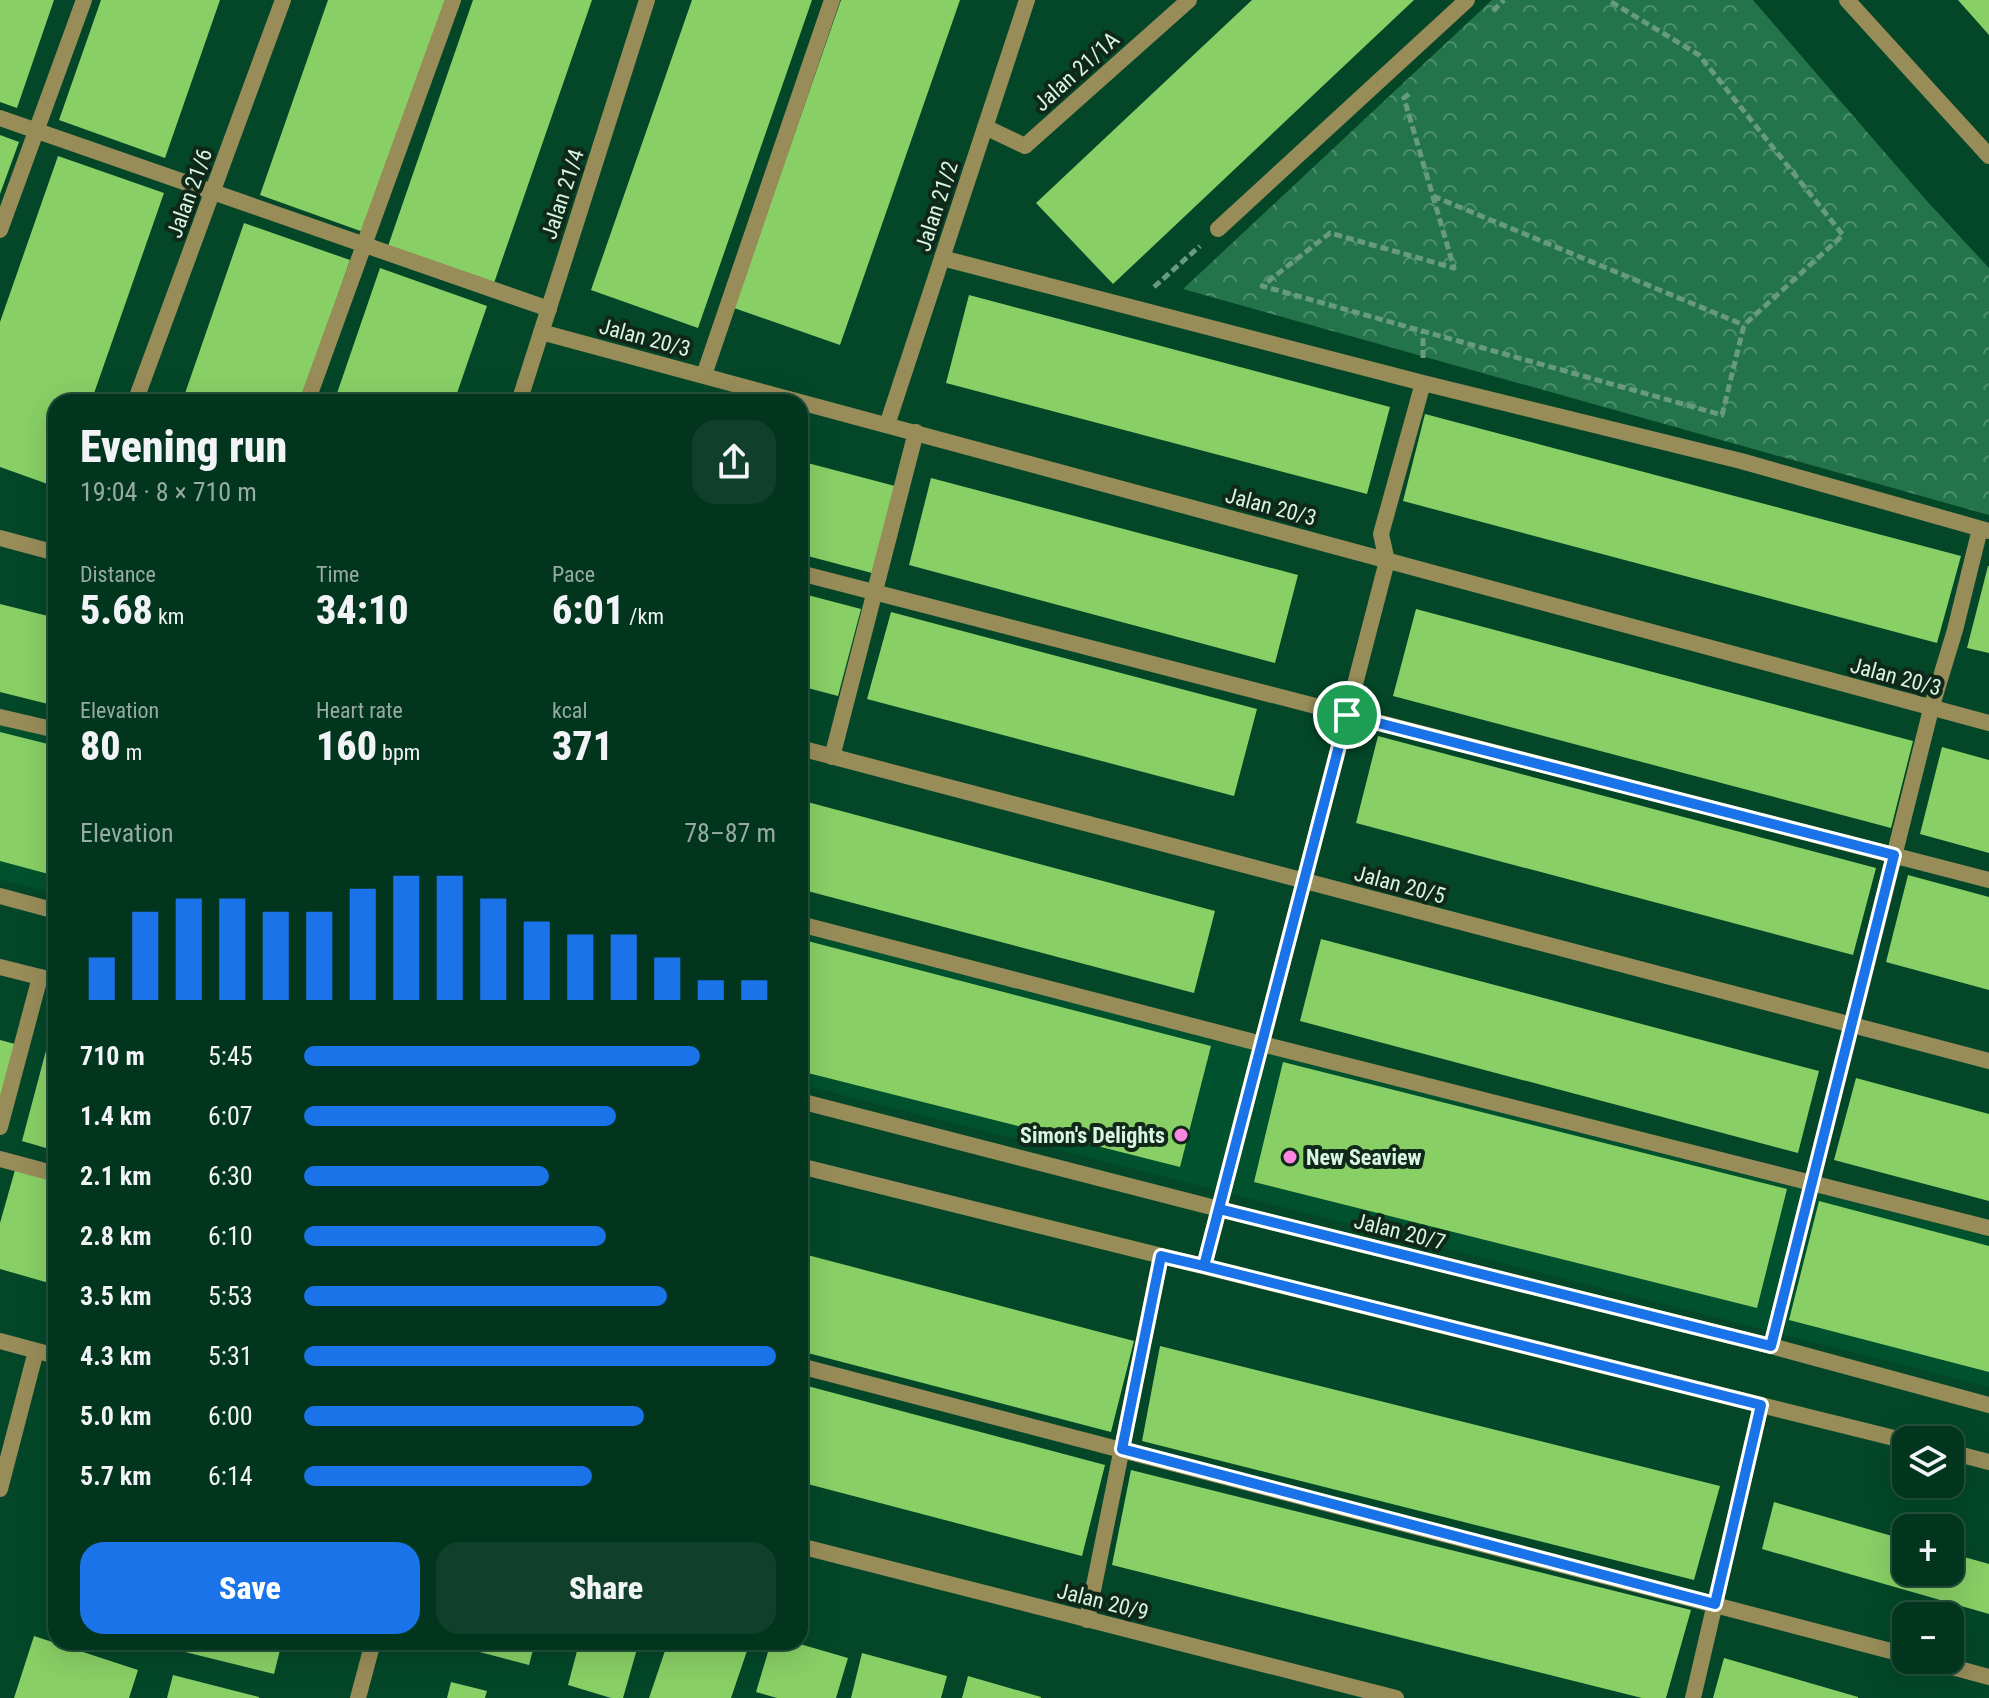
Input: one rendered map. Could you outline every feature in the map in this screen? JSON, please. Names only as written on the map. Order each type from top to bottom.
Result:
[{"type":"street","points":[[0,230],[84,0]]},
{"type":"street","name":"Jalan 21/6","points":[[138,394],[283,0]]},
{"type":"street","points":[[310,394],[453,0]]},
{"type":"street","name":"Jalan 21/4","points":[[522,394],[647,0]]},
{"type":"street","points":[[704,375],[832,0]]},
{"type":"street","name":"Jalan 21/2","points":[[887,425],[1027,0]]},
{"type":"street","name":"Jalan 21/1A","points":[[985,127],[1025,146],[1189,0]]},
{"type":"street","points":[[1218,229],[1467,0]]},
{"type":"street","points":[[1847,0],[1989,156]]},
{"type":"street","points":[[0,118],[549,309]]},
{"type":"street","points":[[942,258],[1423,383],[1741,461],[1985,530],[1931,709],[1771,1346]]},
{"type":"street","name":"Jalan 20/3","points":[[541,332],[774,394]]},
{"type":"street","points":[[1204,1266],[1387,561],[1381,534],[1423,383]]},
{"type":"street","name":"Jalan 20/3","points":[[808,403],[1989,723]]},
{"type":"street","points":[[832,757],[916,432]]},
{"type":"street","points":[[0,538],[48,551]]},
{"type":"street","points":[[808,575],[1989,880]]},
{"type":"street","points":[[0,717],[48,728]]},
{"type":"street","name":"Jalan 20/5","points":[[808,750],[1989,1061]]},
{"type":"street","points":[[0,896],[48,909]]},
{"type":"street","points":[[808,926],[1989,1228]]},
{"type":"street","points":[[0,967],[48,979],[0,1127]]},
{"type":"street","name":"Jalan 20/7","points":[[808,1103],[1771,1346],[1989,1405]]},
{"type":"street","points":[[0,1159],[48,1172]]},
{"type":"street","points":[[808,1168],[1892,1438]]},
{"type":"street","points":[[1087,1620],[1161,1256]]},
{"type":"street","points":[[0,1341],[48,1354]]},
{"type":"street","points":[[0,1489],[36,1351]]},
{"type":"street","points":[[808,1368],[1892,1651]]},
{"type":"street","points":[[1693,1698],[1761,1405]]},
{"type":"street","points":[[1964,1456],[1989,1462]]},
{"type":"street","name":"Jalan 20/9","points":[[808,1548],[1396,1698]]},
{"type":"street","points":[[358,1698],[371,1650]]},
{"type":"street","points":[[1964,1670],[1989,1677]]},
{"type":"path","points":[[1482,22],[1504,0]]},
{"type":"path","points":[[1415,87],[1404,98],[1454,268],[1330,233],[1262,286],[1722,415],[1744,325],[1843,235],[1699,55],[1608,0]]},
{"type":"path","points":[[1432,195],[1744,325]]},
{"type":"path","points":[[1133,307],[1218,229]]},
{"type":"shaded area","points":[[0,719],[48,731],[48,892],[0,880]]},
{"type":"shaded area","points":[[808,932],[1989,1237],[1989,1387],[808,1086]]},
{"type":"green space","points":[[1492,0],[1753,0],[1989,268],[1989,515],[1183,289]]},
{"type":"building","points":[[0,0],[54,0],[17,108],[0,102]]},
{"type":"building","points":[[101,0],[220,0],[165,158],[59,120]]},
{"type":"building","points":[[328,0],[447,0],[366,233],[260,195]]},
{"type":"building","points":[[473,0],[592,0],[493,286],[387,249]]},
{"type":"building","points":[[692,0],[812,0],[698,328],[591,290]]},
{"type":"building","points":[[841,0],[960,0],[840,345],[734,308]]},
{"type":"building","points":[[1252,0],[1414,0],[1113,284],[1036,203]]},
{"type":"building","points":[[1958,0],[1989,0],[1989,35]]},
{"type":"building","points":[[0,135],[19,142],[0,194]]},
{"type":"building","points":[[58,156],[164,193],[94,394],[48,394],[48,484],[0,467],[0,322]]},
{"type":"building","points":[[244,223],[350,260],[304,394],[185,394]]},
{"type":"building","points":[[380,268],[487,306],[457,394],[337,394]]},
{"type":"building","points":[[969,295],[1390,407],[1367,494],[946,383]]},
{"type":"building","points":[[1425,414],[1961,556],[1937,643],[1403,501]]},
{"type":"building","points":[[808,463],[895,486],[872,573],[808,556]]},
{"type":"building","points":[[931,478],[1298,575],[1275,663],[909,565]]},
{"type":"building","points":[[1989,566],[1989,653],[1967,648]]},
{"type":"building","points":[[808,595],[861,609],[838,696],[808,688]]},
{"type":"building","points":[[0,604],[48,616],[48,704],[0,692]]},
{"type":"building","points":[[1416,609],[1913,741],[1891,828],[1393,696]]},
{"type":"building","points":[[891,612],[1257,709],[1234,796],[867,699]]},
{"type":"building","points":[[0,732],[48,744],[48,874],[0,861]]},
{"type":"building","points":[[1378,736],[1876,868],[1853,955],[1356,823]]},
{"type":"building","points":[[1942,747],[1989,760],[1989,853],[1920,834]]},
{"type":"building","points":[[808,802],[1215,911],[1194,993],[808,891]]},
{"type":"building","points":[[1908,875],[1989,897],[1989,990],[1886,962]]},
{"type":"building","points":[[1321,939],[1819,1071],[1798,1153],[1300,1021]]},
{"type":"building","points":[[808,941],[1211,1046],[1180,1167],[808,1073]]},
{"type":"building","points":[[0,1040],[15,1044],[0,1102]]},
{"type":"building","points":[[48,1043],[48,1149],[22,1141]]},
{"type":"building","points":[[1283,1062],[1787,1189],[1757,1308],[1254,1182]]},
{"type":"building","points":[[1856,1078],[1989,1114],[1989,1201],[1834,1160]]},
{"type":"building","points":[[15,1170],[48,1180],[48,1283],[0,1269],[0,1223]]},
{"type":"building","points":[[1819,1201],[1989,1246],[1989,1372],[1789,1320]]},
{"type":"building","points":[[808,1255],[1134,1341],[1111,1432],[808,1353]]},
{"type":"building","points":[[1160,1346],[1720,1486],[1694,1580],[1142,1441]]},
{"type":"building","points":[[808,1386],[1105,1465],[1082,1556],[808,1484]]},
{"type":"building","points":[[1131,1470],[1691,1610],[1666,1698],[1642,1698],[1112,1565]]},
{"type":"building","points":[[1774,1502],[1892,1536],[1892,1586],[1964,1586],[1964,1557],[1989,1564],[1989,1614],[1964,1607],[1964,1602],[1947,1602],[1762,1549]]},
{"type":"building","points":[[34,1636],[48,1641],[48,1650],[77,1650],[138,1670],[129,1698],[14,1698]]},
{"type":"building","points":[[808,1646],[848,1658],[836,1698],[777,1698],[756,1692],[769,1650],[808,1650]]},
{"type":"building","points":[[177,1650],[280,1650],[274,1674]]},
{"type":"building","points":[[472,1650],[533,1650],[529,1665]]},
{"type":"building","points":[[574,1650],[637,1650],[623,1698],[611,1698],[568,1685],[577,1651]]},
{"type":"building","points":[[665,1650],[747,1650],[731,1698],[649,1698]]},
{"type":"building","points":[[862,1653],[947,1676],[941,1698],[851,1698]]},
{"type":"building","points":[[1724,1658],[1858,1697],[1858,1698],[1713,1698]]},
{"type":"building","points":[[173,1675],[259,1697],[259,1698],[167,1698]]},
{"type":"building","points":[[968,1676],[1041,1697],[1041,1698],[962,1698]]},
{"type":"building","points":[[451,1682],[487,1691],[485,1698],[447,1698]]},
{"type":"place","name":"Simon's Delights","points":[[1181,1135]]},
{"type":"place","name":"New Seaview","points":[[1290,1157]]},
{"type":"route","points":[[1347,715],[1204,1266],[1761,1405],[1715,1604],[1122,1449],[1161,1256],[1204,1266],[1219,1209],[1771,1346],[1894,855],[1347,715]]}]
